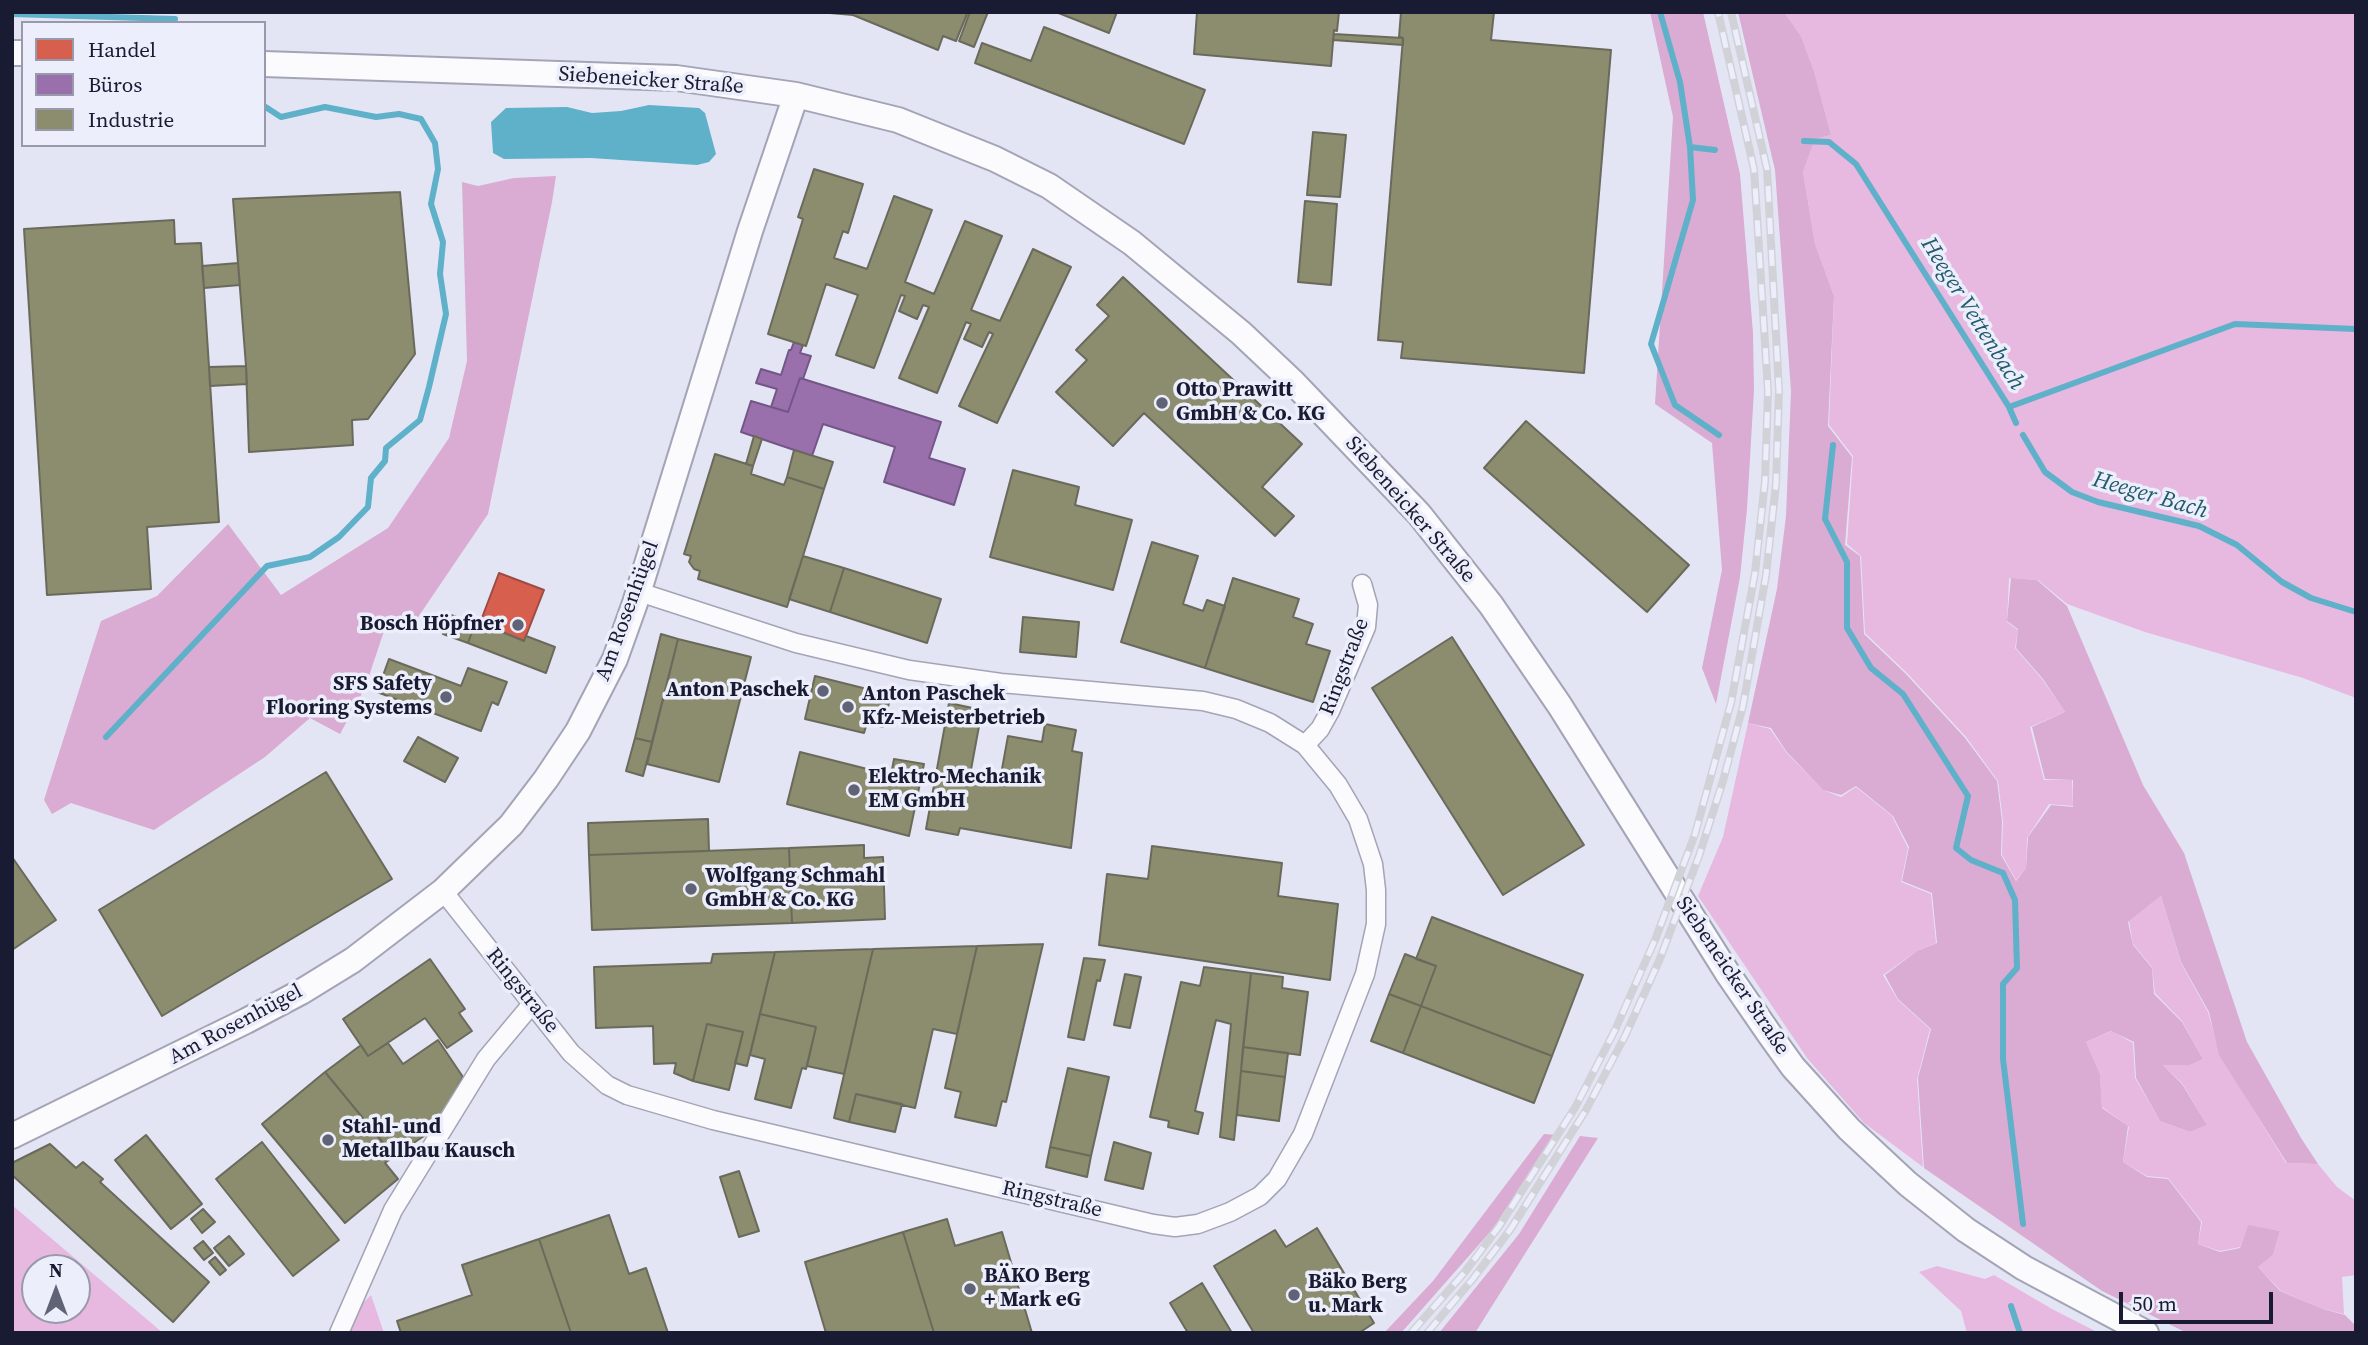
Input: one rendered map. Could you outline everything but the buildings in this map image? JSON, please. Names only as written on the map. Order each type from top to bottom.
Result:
[{"type":"main road","name":"Siebeneicker Straße","points":[[266,64],[676,78],[796,95],[898,120],[995,159],[1049,186],[1132,243],[1241,333],[1293,382],[1419,514],[1491,605],[1560,706],[1728,974],[1785,1056],[1819,1097],[1880,1160],[1966,1230],[2024,1268],[2146,1333]]},
{"type":"main road","name":"Am Rosenhügel","points":[[12,1136],[301,992],[353,960],[443,891],[511,825],[546,779],[578,732],[615,659],[639,592],[750,231],[796,95]]},
{"type":"street","name":"Ringstraße","points":[[1305,745],[1320,729],[1330,711],[1366,627],[1368,606],[1362,584]]},
{"type":"street","name":"Ringstraße","points":[[443,891],[571,1053],[607,1085],[627,1095],[713,1120],[1175,1227],[1198,1224],[1230,1212],[1260,1196],[1278,1179],[1303,1134],[1365,974],[1376,925],[1376,890],[1367,841],[1358,819],[1338,785],[1305,745],[1270,723],[1236,709],[1203,701],[1001,683],[909,670],[796,643],[639,592]]},
{"type":"street","points":[[339,1333],[393,1210],[486,1059],[532,1004]]},
{"type":"shaded area","points":[[1650,12],[1703,12],[1740,174],[1753,333],[1754,390],[1740,577],[1716,704],[1702,668],[1722,570],[1712,443],[1655,404],[1673,117]]},
{"type":"shaded area","points":[[1738,12],[1784,12],[1801,36],[1814,71],[1831,135],[1815,139],[1803,172],[1815,244],[1834,296],[1828,426],[1852,457],[1845,545],[1860,556],[1864,634],[1906,674],[1965,738],[1997,781],[2002,821],[2001,855],[2016,881],[2026,868],[2028,837],[2051,805],[2073,807],[2073,780],[2045,779],[2032,727],[2065,712],[2043,679],[2016,648],[2018,629],[2007,621],[2011,578],[2037,580],[2067,606],[2143,785],[2184,853],[2247,1042],[2318,1164],[2287,1163],[2219,1055],[2209,1012],[2181,962],[2161,896],[2128,922],[2133,945],[2152,968],[2154,994],[2182,1022],[2203,1059],[2190,1065],[2163,1065],[2182,1084],[2207,1125],[2190,1132],[2160,1121],[2136,1078],[2134,1042],[2111,1031],[2086,1042],[2100,1074],[2102,1108],[2128,1126],[2123,1162],[2147,1177],[2168,1179],[2201,1222],[2198,1244],[2220,1252],[2240,1248],[2248,1225],[2280,1231],[2273,1255],[2258,1267],[2280,1291],[2345,1315],[2356,1326],[2356,1333],[2187,1333],[2102,1291],[1924,1168],[1918,1078],[1931,1029],[1898,999],[1885,975],[1917,951],[1937,943],[1932,893],[1902,881],[1909,847],[1893,816],[1856,786],[1841,795],[1823,790],[1786,751],[1771,728],[1748,723],[1777,589],[1786,516],[1791,391],[1775,170]]},
{"type":"shaded area","points":[[1784,12],[2356,12],[2356,698],[2303,678],[2145,632],[2067,604],[2038,580],[2009,578],[2007,622],[2018,630],[2015,648],[2042,679],[2065,712],[2030,727],[2044,780],[2072,780],[2073,806],[2049,804],[2027,838],[2026,868],[2016,880],[2002,855],[2003,821],[1998,781],[1966,737],[1907,673],[1865,633],[1861,556],[1847,544],[1853,456],[1829,425],[1834,296],[1815,244],[1803,172],[1815,139],[1831,135],[1814,71],[1801,36]]},
{"type":"shaded area","points":[[556,176],[488,514],[408,632],[387,622],[365,688],[340,734],[310,718],[265,757],[154,830],[71,803],[52,814],[44,800],[101,621],[157,596],[228,524],[281,595],[388,528],[449,438],[467,361],[462,182],[478,186],[514,178]]},
{"type":"shaded area","points":[[1748,723],[1770,729],[1786,752],[1823,790],[1841,797],[1856,787],[1892,816],[1908,848],[1901,882],[1931,894],[1936,943],[1917,951],[1883,975],[1898,1000],[1930,1029],[1917,1079],[1923,1167],[1864,1123],[1807,1058],[1698,896],[1723,837]]},
{"type":"shaded area","points":[[2161,896],[2181,963],[2208,1012],[2220,1055],[2286,1163],[2318,1164],[2337,1187],[2356,1201],[2356,1275],[2342,1277],[2344,1314],[2323,1309],[2281,1291],[2258,1267],[2273,1255],[2280,1231],[2248,1226],[2240,1247],[2220,1251],[2198,1244],[2202,1222],[2168,1178],[2147,1176],[2123,1162],[2129,1127],[2102,1107],[2100,1074],[2086,1042],[2112,1031],[2133,1043],[2135,1078],[2160,1121],[2190,1132],[2207,1125],[2182,1083],[2163,1065],[2190,1065],[2203,1059],[2182,1021],[2155,993],[2152,967],[2133,944],[2129,921]]},
{"type":"shaded area","points":[[1544,1134],[1557,1135],[1498,1223],[1401,1333],[1384,1333],[1433,1281]]},
{"type":"shaded area","points":[[1580,1136],[1598,1138],[1475,1333],[1439,1333],[1519,1234]]},
{"type":"shaded area","points":[[12,1205],[70,1254],[21,1254],[21,1324],[91,1324],[91,1272],[163,1333],[12,1333]]},
{"type":"shaded area","points":[[1937,1266],[1985,1279],[1994,1275],[2099,1333],[1967,1333],[1961,1311],[1919,1272]]},
{"type":"shaded area","points":[[371,1295],[384,1333],[333,1333]]},
{"type":"water","points":[[649,105],[699,108],[705,113],[716,154],[709,162],[697,165],[591,158],[504,159],[493,153],[491,122],[506,108],[567,107],[592,113]]},
{"type":"waterway","points":[[1660,12],[1680,82],[1690,147],[1693,200],[1651,344],[1675,405],[1719,435]]},
{"type":"waterway","points":[[12,14],[175,19]]},
{"type":"waterway","points":[[106,737],[267,566],[310,557],[339,537],[368,507],[371,478],[385,461],[386,448],[420,420],[429,387],[446,314],[440,274],[443,242],[431,204],[438,169],[435,143],[421,119],[399,114],[376,117],[325,107],[281,117],[266,107]]},
{"type":"waterway","name":"Heeger Vettenbach","points":[[1804,141],[1829,142],[1856,164],[2009,407],[2235,324],[2356,329]]},
{"type":"waterway","name":"Heeger Vettenbach","points":[[1690,147],[1715,150]]},
{"type":"waterway","points":[[2009,407],[2016,423]]},
{"type":"waterway","name":"Heeger Bach","points":[[2023,435],[2045,472],[2072,492],[2098,502],[2199,526],[2237,545],[2282,582],[2311,598],[2356,612]]},
{"type":"waterway","points":[[1833,445],[1825,519],[1847,562],[1847,628],[1871,668],[1903,694],[1968,796],[1956,848],[1971,860],[2003,873],[2015,900],[2017,968],[2003,984],[2003,1059],[2023,1224]]},
{"type":"waterway","points":[[2011,1306],[2020,1333]]},
{"type":"railway","points":[[1411,1333],[1464,1273],[1500,1225],[1576,1106],[1615,1030],[1655,940],[1695,834],[1731,703],[1755,573],[1765,481],[1768,391],[1754,169],[1718,12]]},
{"type":"railway","points":[[1427,1333],[1510,1230],[1586,1110],[1625,1036],[1659,961],[1699,856],[1743,706],[1766,575],[1776,484],[1779,391],[1767,169],[1731,12]]},
{"type":"place","name":"Otto Prawitt GmbH & Co. KG","points":[[1162,403]]},
{"type":"place","name":"Bosch Höpfner","points":[[518,625]]},
{"type":"place","name":"Anton Paschek","points":[[823,691]]},
{"type":"place","name":"SFS Safety Flooring Systems","points":[[446,697]]},
{"type":"place","name":"Anton Paschek Kfz-Meisterbetrieb","points":[[848,707]]},
{"type":"place","name":"Elektro-Mechanik EM GmbH","points":[[854,790]]},
{"type":"place","name":"Wolfgang Schmahl GmbH & Co. KG","points":[[691,889]]},
{"type":"place","name":"Stahl- und Metallbau Kausch","points":[[328,1140]]},
{"type":"place","name":"BÄKO Berg + Mark eG","points":[[970,1289]]},
{"type":"place","name":"Bäko Berg u. Mark","points":[[1294,1295]]}]
